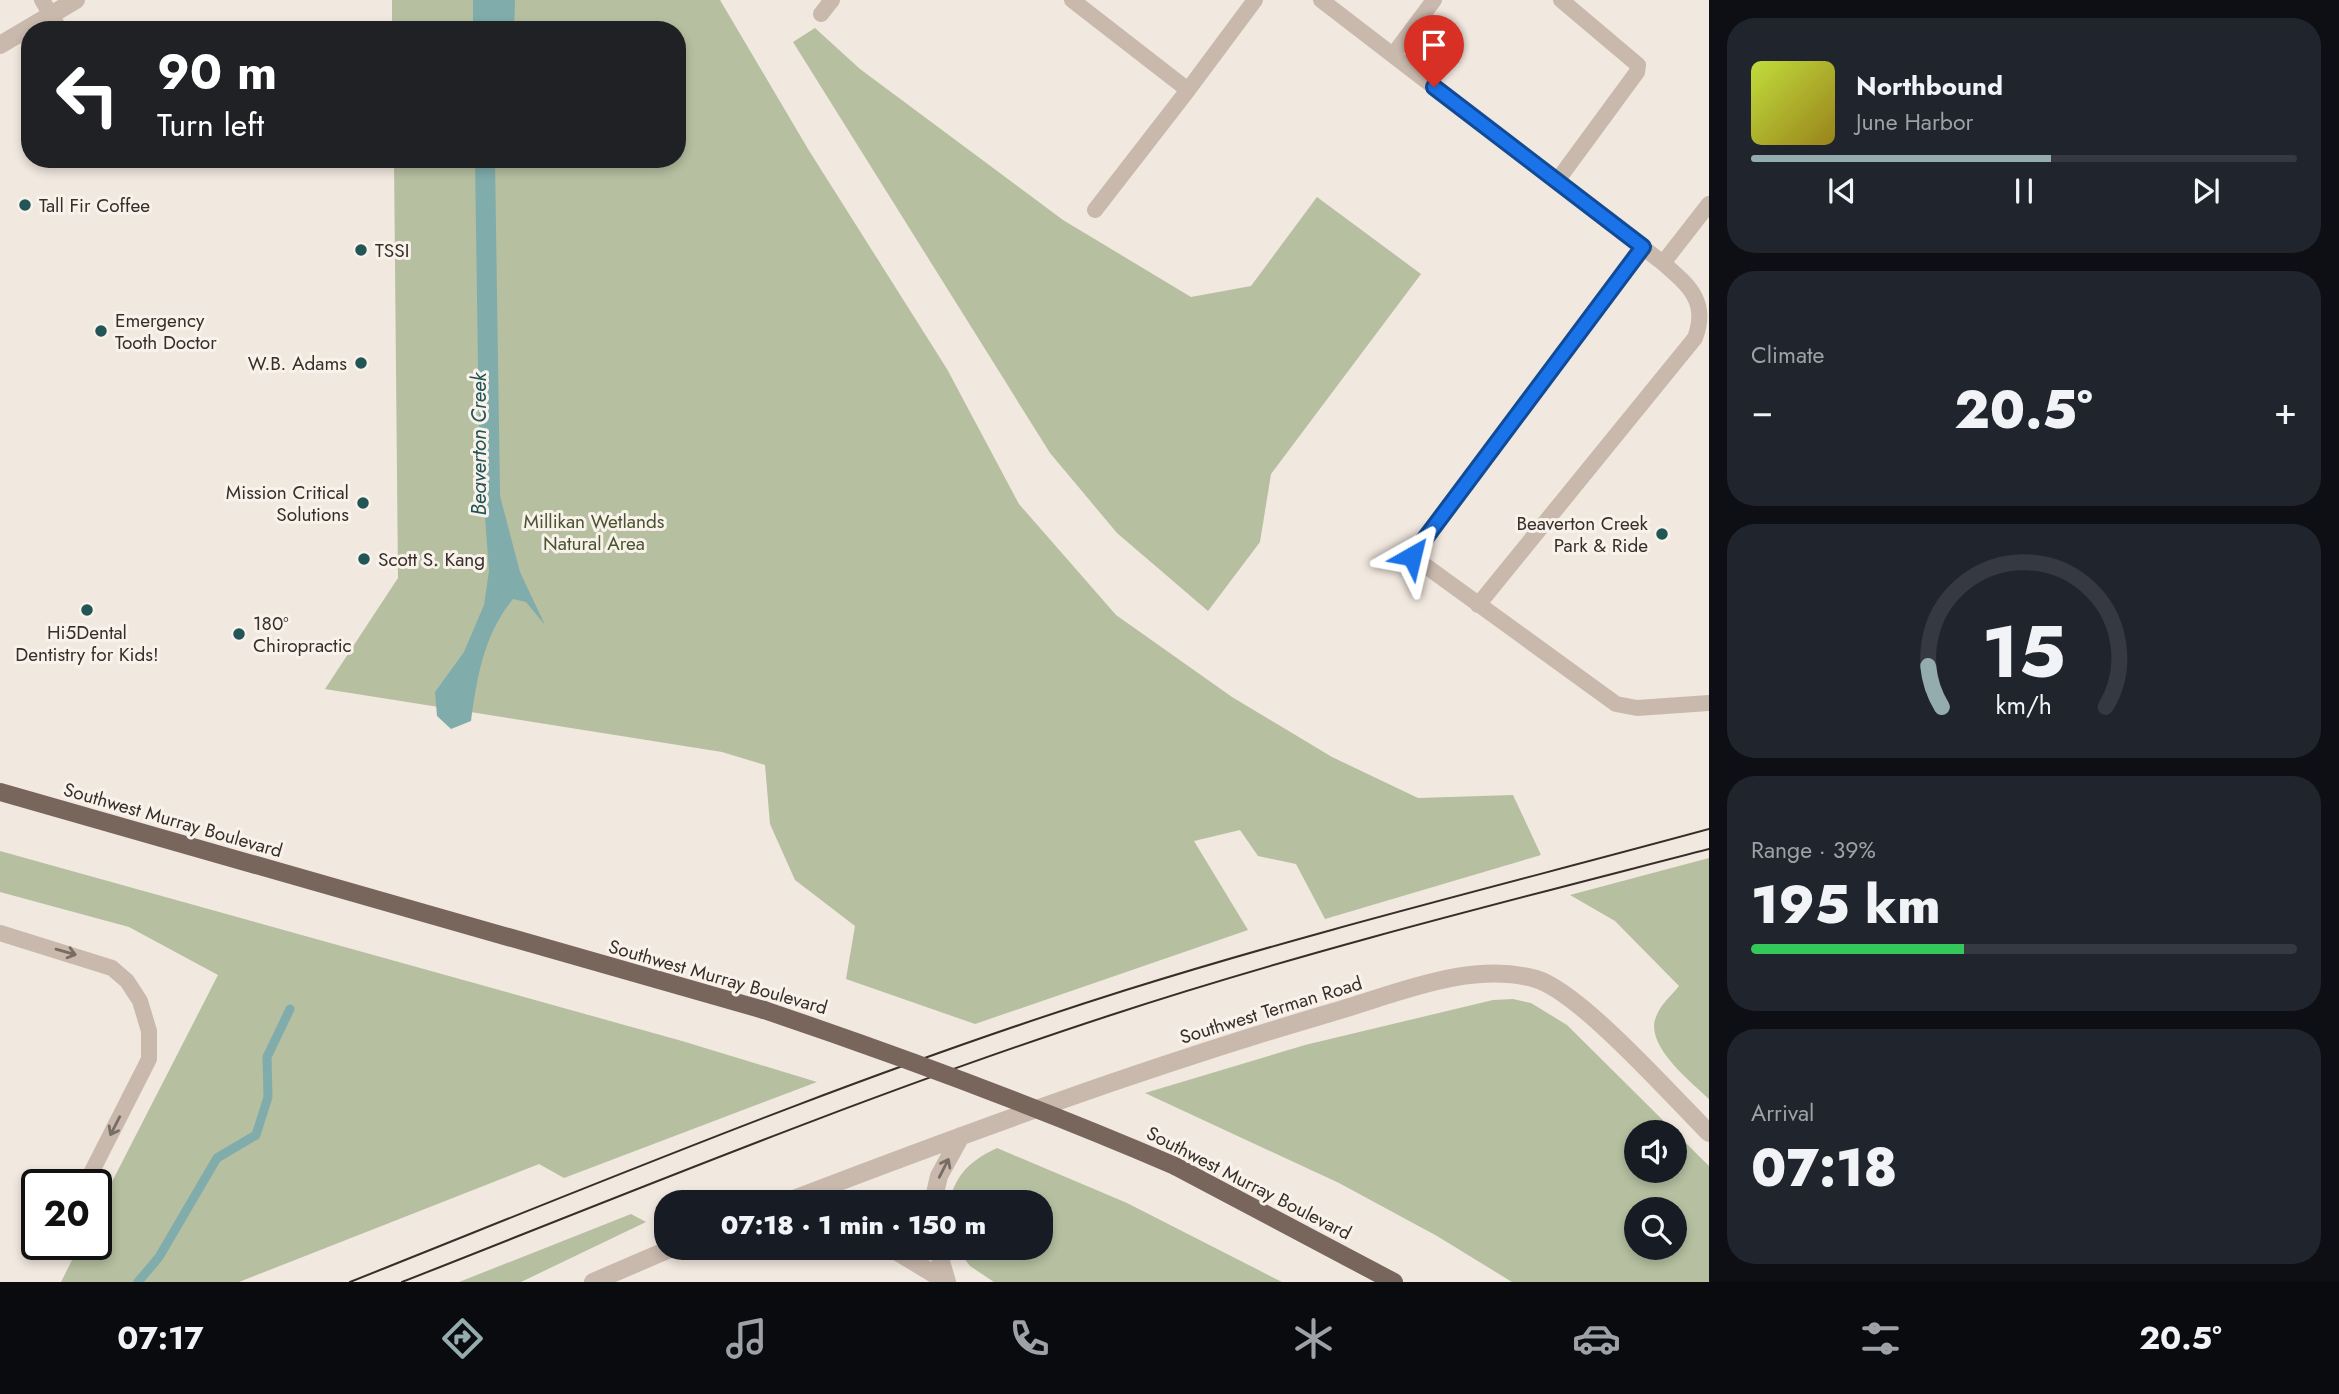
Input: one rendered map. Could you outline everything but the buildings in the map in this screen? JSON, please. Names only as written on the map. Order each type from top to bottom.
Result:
[{"type":"main road","name":"Southwest Murray Boulevard","points":[[0,792],[764,1010],[942,1071],[1175,1166],[1394,1282]]},
{"type":"street","points":[[51,15],[76,0]]},
{"type":"street","points":[[0,45],[21,33]]},
{"type":"street","name":"Southwest Terman Road","points":[[832,1190],[961,1136],[1152,1068],[1425,986],[1498,973],[1538,980],[1559,990],[1605,1030],[1709,1133]]},
{"type":"street","points":[[936,1190],[939,1176],[961,1136]]},
{"type":"street","points":[[593,1282],[654,1256]]},
{"type":"street","points":[[911,1260],[947,1282]]},
{"type":"street","points":[[941,1260],[947,1282]]},
{"type":"lane","points":[[821,14],[832,0]]},
{"type":"lane","points":[[1072,0],[1188,90]]},
{"type":"lane","points":[[1095,210],[1255,0]]},
{"type":"lane","points":[[1321,0],[1643,247],[1691,288],[1701,303],[1704,316],[1696,338],[1478,605]]},
{"type":"lane","points":[[1393,55],[1434,0]]},
{"type":"lane","points":[[1557,181],[1637,72],[1638,65],[1561,0]]},
{"type":"lane","points":[[1663,263],[1709,204]]},
{"type":"lane","points":[[1643,247],[1412,556],[1616,704],[1637,708],[1709,703]]},
{"type":"lane","points":[[0,933],[111,968],[127,981],[140,1001],[149,1031],[149,1059],[93,1169]]},
{"type":"green space","name":"Millikan Wetlands Natural Area","points":[[392,0],[720,0],[808,149],[947,369],[1019,504],[1116,615],[1232,697],[1332,757],[1418,798],[1513,795],[1541,855],[1325,919],[1296,864],[1258,856],[1240,830],[1194,841],[1248,930],[975,1024],[846,979],[855,926],[795,880],[770,824],[765,765],[722,752],[325,689],[398,578],[394,168],[686,168],[686,21],[392,21]]},
{"type":"green space","points":[[815,28],[860,69],[1063,220],[1191,297],[1251,286],[1317,197],[1421,274],[1271,474],[1260,542],[1208,611],[1117,533],[1050,453],[793,42]]},
{"type":"green space","points":[[0,851],[682,1041],[817,1082],[564,1178],[539,1164],[239,1282],[61,1282],[72,1260],[112,1260],[112,1182],[218,975],[129,927],[0,892]]},
{"type":"green space","points":[[1709,858],[1709,1099],[1671,1062],[1657,1039],[1654,1028],[1658,1013],[1679,986],[1615,921],[1570,895]]},
{"type":"green space","points":[[1513,999],[1531,1003],[1567,1025],[1663,1120],[1624,1120],[1624,1183],[1687,1183],[1687,1144],[1709,1166],[1709,1282],[1512,1282],[1437,1236],[1339,1183],[1145,1093],[1305,1045],[1493,1000]]},
{"type":"green space","points":[[997,1148],[1127,1203],[1282,1282],[994,1282],[965,1260],[1053,1260],[1053,1190],[953,1190],[966,1169]]},
{"type":"green space","points":[[631,1214],[646,1222],[521,1282],[459,1282]]},
{"type":"water","points":[[473,0],[515,0],[514,21],[473,21]]},
{"type":"water","points":[[475,168],[495,168],[500,496],[520,572],[545,625],[526,602],[513,599],[495,627],[483,657],[471,721],[451,729],[437,716],[435,692],[464,652],[484,605],[489,571],[479,435]]},
{"type":"waterway","name":"Beaverton Creek","points":[[138,1282],[159,1257],[217,1158],[256,1135],[268,1097],[267,1057],[290,1009]]},
{"type":"tram line","points":[[350,1282],[735,1129],[1027,1022],[1271,947],[1709,829]]},
{"type":"tram line","points":[[402,1282],[841,1110],[1108,1016],[1332,948],[1709,849]]},
{"type":"place","name":"Tall Fir Coffee","points":[[25,205]]},
{"type":"place","name":"TSSI","points":[[361,250]]},
{"type":"place","name":"Emergency Tooth Doctor","points":[[101,331]]},
{"type":"place","name":"W.B. Adams","points":[[361,363]]},
{"type":"place","name":"Mission Critical Solutions","points":[[363,503]]},
{"type":"place","name":"Beaverton Creek Park & Ride","points":[[1662,534]]},
{"type":"place","name":"Scott S. Kang","points":[[364,559]]},
{"type":"place","name":"Hi5Dental Dentistry for Kids!","points":[[87,610]]},
{"type":"place","name":"180º Chiropractic","points":[[239,634]]},
{"type":"route","points":[[1412,556],[1643,247],[1434,87]]}]
